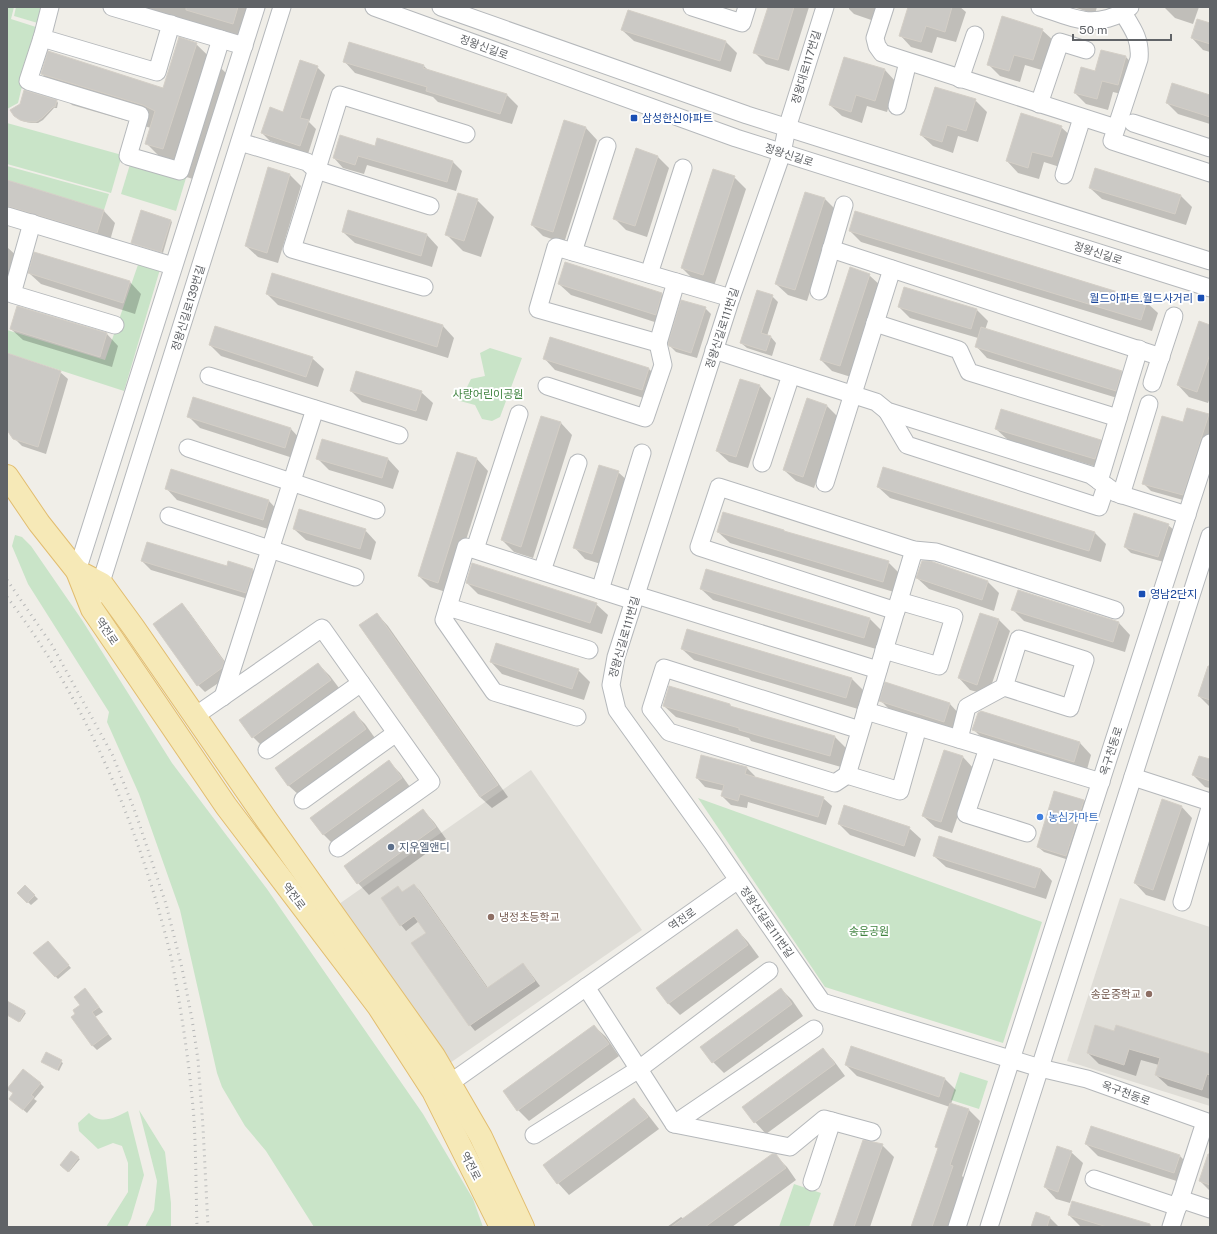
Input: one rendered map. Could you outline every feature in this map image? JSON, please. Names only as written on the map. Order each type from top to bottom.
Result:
[{"type":"main road","name":"역전로","points":[[7,476],[39,523],[77,571],[92,608],[226,806],[378,1006],[433,1091],[501,1227]]},
{"type":"main road","name":"역전로","points":[[77,571],[102,584],[434,1056],[482,1137],[523,1227]]},
{"type":"street","points":[[50,7],[28,81],[140,115],[128,156],[180,171],[221,39]]},
{"type":"street","points":[[112,7],[244,46]]},
{"type":"street","points":[[77,571],[256,7]]},
{"type":"street","name":"정왕신길로139번길","points":[[92,608],[102,584],[282,7]]},
{"type":"street","name":"정왕신길로","points":[[374,7],[736,138],[1210,288]]},
{"type":"street","points":[[441,7],[732,110],[1210,261]]},
{"type":"street","points":[[692,7],[742,23],[748,7]]},
{"type":"street","name":"정왕대로117번길","points":[[787,128],[825,7]]},
{"type":"street","points":[[884,7],[875,38],[877,46],[882,53],[1116,128]]},
{"type":"street","points":[[1040,7],[1084,21],[1113,17],[1127,10],[1136,33],[1140,51],[1139,59],[1112,141],[1210,173]]},
{"type":"street","points":[[42,38],[156,72],[171,24]]},
{"type":"street","points":[[960,78],[975,35]]},
{"type":"street","points":[[1039,104],[1060,42],[1086,50]]},
{"type":"street","points":[[896,106],[908,62]]},
{"type":"street","points":[[424,287],[292,249],[340,95],[466,134]]},
{"type":"street","points":[[1064,175],[1082,118]]},
{"type":"street","points":[[1133,123],[1210,148]]},
{"type":"street","name":"정왕신길로111번길","points":[[787,128],[782,153],[714,350],[616,657],[610,685],[617,710],[738,880],[822,1002],[1011,1060]]},
{"type":"street","points":[[240,142],[306,162],[316,170],[430,206]]},
{"type":"street","points":[[573,252],[607,146]]},
{"type":"street","points":[[649,274],[683,168]]},
{"type":"street","points":[[819,291],[844,205]]},
{"type":"street","points":[[7,216],[173,266]]},
{"type":"street","points":[[32,224],[10,293],[115,325]]},
{"type":"street","points":[[658,344],[538,308],[556,247],[731,298]]},
{"type":"street","points":[[831,249],[1161,357]]},
{"type":"street","points":[[825,483],[892,269]]},
{"type":"street","points":[[547,386],[645,418],[663,366],[658,344],[676,282]]},
{"type":"street","points":[[1152,383],[1174,316]]},
{"type":"street","points":[[875,323],[959,350],[969,372],[1118,418]]},
{"type":"street","points":[[714,350],[876,402],[887,411],[907,445],[1099,507],[1102,483],[1118,418],[1139,350]]},
{"type":"street","points":[[762,463],[791,374]]},
{"type":"street","points":[[209,376],[399,435]]},
{"type":"street","points":[[1121,494],[1149,404]]},
{"type":"street","points":[[223,697],[315,409]]},
{"type":"street","points":[[887,411],[1091,475],[1116,493],[1187,514]]},
{"type":"street","points":[[475,550],[519,414]]},
{"type":"street","name":"옥구천동로","points":[[957,1227],[1210,443]]},
{"type":"street","points":[[188,448],[376,510]]},
{"type":"street","points":[[600,590],[642,453]]},
{"type":"street","points":[[542,571],[578,463]]},
{"type":"street","points":[[884,650],[939,666],[954,617],[897,606],[699,547],[719,487],[914,550],[936,552],[1115,610]]},
{"type":"street","points":[[168,516],[355,577]]},
{"type":"street","points":[[989,1227],[1210,536]]},
{"type":"street","points":[[577,717],[494,692],[444,620],[466,547],[600,590],[635,598],[878,670]]},
{"type":"street","points":[[860,730],[664,668],[651,709],[669,732],[835,783],[847,775],[914,550]]},
{"type":"street","points":[[448,607],[589,650]]},
{"type":"street","points":[[195,716],[322,628],[431,782],[338,848]]},
{"type":"street","points":[[959,739],[967,707],[1004,688],[1070,708],[1085,660],[1019,639],[1004,688]]},
{"type":"street","points":[[267,750],[361,683]]},
{"type":"street","points":[[866,711],[1101,782]]},
{"type":"street","points":[[847,775],[900,791],[918,727]]},
{"type":"street","points":[[303,800],[396,733]]},
{"type":"street","points":[[988,748],[966,814],[1027,833]]},
{"type":"street","points":[[1133,777],[1210,802]]},
{"type":"street","points":[[1182,902],[1210,808]]},
{"type":"street","name":"역전로","points":[[450,1082],[738,880]]},
{"type":"street","points":[[534,1135],[639,1069],[768,971]]},
{"type":"street","points":[[586,987],[674,1124],[790,1147],[824,1120],[872,1132]]},
{"type":"street","points":[[674,1124],[814,1029]]},
{"type":"street","name":"옥구천동로","points":[[1011,1060],[1087,1079],[1208,1123]]},
{"type":"street","points":[[812,1182],[832,1121]]},
{"type":"street","points":[[1171,1227],[1208,1123]]},
{"type":"street","points":[[1094,1179],[1179,1203],[1210,1209]]},
{"type":"shaded area","name":"냉정초등학교","points":[[531,770],[642,930],[450,1063],[339,904]]},
{"type":"shaded area","name":"송운중학교","points":[[1120,898],[1210,927],[1210,1106],[1067,1061]]},
{"type":"green space","points":[[7,7],[14,7],[11,19],[36,27],[18,103],[7,109]]},
{"type":"green space","points":[[16,7],[46,7],[41,24],[14,16]]},
{"type":"green space","points":[[7,123],[122,155],[111,193],[7,164]]},
{"type":"green space","points":[[131,161],[186,178],[176,211],[121,194]]},
{"type":"green space","points":[[7,166],[109,194],[104,210],[7,180]]},
{"type":"green space","points":[[140,259],[161,266],[124,391],[7,353],[7,330],[105,360]]},
{"type":"green space","name":"사랑어린이공원","points":[[490,348],[522,358],[500,417],[492,421],[482,419],[475,405],[460,401],[471,379],[485,376],[480,353]]},
{"type":"green space","points":[[15,535],[22,537],[31,546],[82,620],[172,763],[267,889],[423,1114],[473,1199],[483,1227],[314,1227],[266,1151],[245,1126],[222,1087],[217,1073],[180,910],[139,794],[107,722],[109,712],[28,584],[12,546]]},
{"type":"green space","name":"송운공원","points":[[698,798],[1042,922],[1003,1043],[825,987]]},
{"type":"green space","points":[[960,1072],[988,1081],[979,1109],[951,1100]]},
{"type":"green space","points":[[139,1110],[165,1152],[171,1203],[171,1227],[145,1227],[154,1210],[157,1181]]},
{"type":"green space","points":[[128,1111],[144,1175],[131,1219],[127,1227],[106,1227],[128,1192],[128,1163],[122,1146],[113,1143],[98,1149],[79,1131],[78,1123],[89,1113],[98,1119],[108,1119]]},
{"type":"green space","points":[[794,1184],[821,1193],[809,1227],[779,1227]]},
{"type":"building","points":[[186,7],[238,7],[233,24],[186,10]]},
{"type":"building","points":[[768,7],[794,7],[778,60],[753,53]]},
{"type":"building","points":[[908,7],[952,7],[945,32],[926,26],[921,42],[899,36]]},
{"type":"building","points":[[628,10],[726,41],[720,61],[621,30]]},
{"type":"building","points":[[1002,16],[1043,29],[1033,60],[1014,55],[1009,71],[987,65]]},
{"type":"building","points":[[1197,19],[1210,23],[1210,44],[1191,38]]},
{"type":"building","points":[[179,37],[197,43],[163,149],[145,144],[155,111],[143,105],[41,74],[48,51],[163,88]]},
{"type":"building","points":[[349,42],[424,65],[423,68],[507,94],[500,114],[426,91],[427,87],[343,62]]},
{"type":"building","points":[[1101,50],[1126,56],[1118,85],[1102,81],[1097,99],[1074,93],[1081,67],[1095,71]]},
{"type":"building","points":[[844,57],[885,69],[875,101],[856,95],[851,112],[829,105]]},
{"type":"building","points":[[300,60],[318,66],[300,118],[309,120],[300,146],[261,133],[270,107],[283,112]]},
{"type":"building","points":[[1172,83],[1210,95],[1210,117],[1166,103]]},
{"type":"building","points":[[935,87],[976,99],[966,131],[947,125],[942,142],[920,135]]},
{"type":"building","points":[[24,90],[57,100],[55,107],[53,107],[36,122],[20,120],[14,116],[10,110],[20,104]]},
{"type":"building","points":[[1021,113],[1062,126],[1052,157],[1032,152],[1028,168],[1006,161]]},
{"type":"building","points":[[564,120],[586,127],[553,232],[531,225]]},
{"type":"building","points":[[340,135],[375,146],[377,138],[453,161],[447,182],[358,156],[355,165],[333,158]]},
{"type":"building","points":[[636,148],[658,156],[635,226],[613,219]]},
{"type":"building","points":[[268,167],[290,174],[267,253],[245,246]]},
{"type":"building","points":[[1095,168],[1181,195],[1175,214],[1089,188]]},
{"type":"building","points":[[713,169],[735,176],[703,275],[681,268]]},
{"type":"building","points":[[7,180],[104,210],[97,233],[7,206]]},
{"type":"building","points":[[805,192],[825,198],[795,290],[775,284]]},
{"type":"building","points":[[458,193],[478,199],[464,241],[445,235]]},
{"type":"building","points":[[141,210],[171,220],[161,252],[131,243]]},
{"type":"building","points":[[348,210],[427,234],[421,256],[342,232]]},
{"type":"building","points":[[855,211],[1147,301],[1141,320],[849,231]]},
{"type":"building","points":[[34,252],[130,281],[123,303],[28,273]]},
{"type":"building","points":[[565,262],[662,293],[656,315],[558,284]]},
{"type":"building","points":[[850,267],[870,274],[840,366],[820,360]]},
{"type":"building","points":[[272,273],[443,325],[437,347],[266,294]]},
{"type":"building","points":[[904,287],[977,309],[971,329],[898,307]]},
{"type":"building","points":[[757,290],[773,295],[761,333],[771,336],[766,351],[740,343]]},
{"type":"building","points":[[681,300],[706,307],[691,353],[669,346],[668,343]]},
{"type":"building","points":[[17,306],[107,333],[100,357],[10,329]]},
{"type":"building","points":[[1199,321],[1210,325],[1210,354],[1197,392],[1177,385]]},
{"type":"building","points":[[215,326],[313,357],[306,377],[209,345]]},
{"type":"building","points":[[981,327],[1122,371],[1116,391],[975,347]]},
{"type":"building","points":[[550,337],[649,368],[642,390],[543,359]]},
{"type":"building","points":[[7,353],[61,371],[38,447],[13,439],[7,430]]},
{"type":"building","points":[[356,371],[422,391],[416,411],[350,391]]},
{"type":"building","points":[[740,379],[760,385],[736,457],[716,451]]},
{"type":"building","points":[[193,397],[291,428],[285,448],[187,417]]},
{"type":"building","points":[[807,398],[827,405],[803,477],[783,470]]},
{"type":"building","points":[[1187,408],[1209,414],[1183,495],[1142,484],[1162,416],[1183,422]]},
{"type":"building","points":[[1001,409],[1101,440],[1095,459],[995,429]]},
{"type":"building","points":[[541,416],[561,422],[521,547],[501,540]]},
{"type":"building","points":[[322,439],[388,458],[382,478],[316,459]]},
{"type":"building","points":[[457,452],[477,458],[438,583],[418,576]]},
{"type":"building","points":[[599,465],[619,471],[592,554],[573,548]]},
{"type":"building","points":[[883,467],[1095,532],[1089,551],[877,487]]},
{"type":"building","points":[[171,469],[269,500],[263,520],[165,489]]},
{"type":"building","points":[[299,509],[366,529],[360,549],[293,529]]},
{"type":"building","points":[[723,512],[889,561],[883,582],[717,532]]},
{"type":"building","points":[[1134,513],[1169,524],[1158,557],[1124,547]]},
{"type":"building","points":[[147,542],[227,566],[228,561],[253,569],[246,593],[141,561]]},
{"type":"building","points":[[922,561],[930,561],[988,581],[982,600],[916,578]]},
{"type":"building","points":[[472,563],[597,603],[590,623],[466,583]]},
{"type":"building","points":[[706,569],[870,618],[864,638],[700,589]]},
{"type":"building","points":[[1018,590],[1119,622],[1113,642],[1011,610]]},
{"type":"building","points":[[182,603],[224,662],[222,668],[197,686],[153,624]]},
{"type":"building","points":[[377,613],[498,785],[480,797],[359,625]]},
{"type":"building","points":[[980,613],[999,619],[977,685],[958,678]]},
{"type":"building","points":[[687,629],[852,678],[846,698],[681,649]]},
{"type":"building","points":[[496,643],[579,669],[572,689],[490,662]]},
{"type":"building","points":[[318,663],[331,680],[252,738],[239,720]]},
{"type":"building","points":[[1208,666],[1210,666],[1210,700],[1198,696]]},
{"type":"building","points":[[885,682],[950,703],[944,722],[879,701]]},
{"type":"building","points":[[669,686],[730,704],[730,706],[835,736],[830,756],[663,706]]},
{"type":"building","points":[[354,711],[366,729],[288,786],[275,768]]},
{"type":"building","points":[[981,711],[1080,742],[1074,762],[972,730],[978,713]]},
{"type":"building","points":[[944,750],[963,756],[941,822],[922,816]]},
{"type":"building","points":[[701,755],[747,767],[745,774],[824,797],[818,817],[740,794],[738,801],[721,796],[724,785],[696,778]]},
{"type":"building","points":[[1199,756],[1210,759],[1210,781],[1192,775]]},
{"type":"building","points":[[389,760],[402,778],[323,835],[310,818]]},
{"type":"building","points":[[1054,791],[1084,800],[1066,856],[1037,847]]},
{"type":"building","points":[[1162,799],[1182,806],[1153,890],[1134,883]]},
{"type":"building","points":[[844,805],[910,827],[904,846],[838,824]]},
{"type":"building","points":[[423,809],[436,827],[357,884],[344,866]]},
{"type":"building","points":[[939,836],[1041,869],[1035,888],[933,856]]},
{"type":"building","points":[[414,884],[487,988],[523,963],[535,981],[469,1026],[411,943],[426,933],[414,916],[400,926],[381,898],[398,886],[402,892]]},
{"type":"building","points":[[25,885],[35,895],[27,903],[17,893]]},
{"type":"building","points":[[737,929],[748,945],[668,1004],[656,988]]},
{"type":"building","points":[[48,941],[69,965],[55,977],[33,953]]},
{"type":"building","points":[[85,988],[99,1007],[92,1012],[108,1034],[92,1046],[71,1017],[75,1014],[73,1010],[80,1005],[74,997]]},
{"type":"building","points":[[781,988],[792,1004],[712,1063],[700,1047]]},
{"type":"building","points":[[7,1001],[25,1011],[19,1022],[7,1015]]},
{"type":"building","points":[[594,1025],[609,1044],[517,1111],[503,1091]]},
{"type":"building","name":"송운중학교","points":[[1095,1025],[1114,1031],[1116,1025],[1210,1054],[1210,1075],[1207,1074],[1202,1090],[1155,1075],[1160,1058],[1129,1049],[1124,1065],[1087,1053]]},
{"type":"building","points":[[851,1046],[945,1078],[939,1097],[845,1065]]},
{"type":"building","points":[[823,1048],[835,1064],[754,1123],[742,1107]]},
{"type":"building","points":[[46,1052],[62,1060],[57,1070],[41,1062]]},
{"type":"building","points":[[23,1069],[41,1083],[31,1095],[34,1097],[23,1110],[9,1099],[13,1093],[7,1089]]},
{"type":"building","points":[[634,1098],[648,1117],[557,1184],[543,1165]]},
{"type":"building","points":[[950,1103],[969,1109],[950,1165],[953,1166],[932,1227],[911,1227],[938,1148],[935,1147]]},
{"type":"building","points":[[1091,1126],[1180,1155],[1174,1173],[1085,1144]]},
{"type":"building","points":[[863,1140],[883,1144],[854,1227],[833,1227]]},
{"type":"building","points":[[1057,1146],[1072,1151],[1058,1192],[1044,1187]]},
{"type":"building","points":[[71,1151],[79,1157],[68,1172],[60,1165]]},
{"type":"building","points":[[772,1154],[776,1154],[786,1168],[705,1227],[671,1227]]},
{"type":"building","points":[[1208,1154],[1210,1154],[1210,1185],[1199,1181]]},
{"type":"building","points":[[1072,1201],[1150,1224],[1150,1227],[1107,1227],[1068,1215]]},
{"type":"building","points":[[1036,1212],[1050,1217],[1047,1227],[1031,1227]]},
{"type":"railway","points":[[7,580],[52,645],[113,756],[136,814],[166,904],[182,968],[198,1060],[208,1227]]},
{"type":"railway","points":[[7,597],[55,668],[96,743],[130,823],[157,904],[172,963],[188,1064],[194,1119],[197,1227]]},
{"type":"place","name":"삼성한신아파트","points":[[634,118]]},
{"type":"place","name":"월드아파트.월드사거리","points":[[1201,298]]},
{"type":"place","name":"영남2단지","points":[[1142,594]]},
{"type":"place","name":"농심가마트","points":[[1040,817]]},
{"type":"place","name":"지우엘앤디","points":[[391,847]]},
{"type":"place","name":"냉정초등학교","points":[[491,917]]},
{"type":"place","name":"송운중학교","points":[[1149,994]]}]
